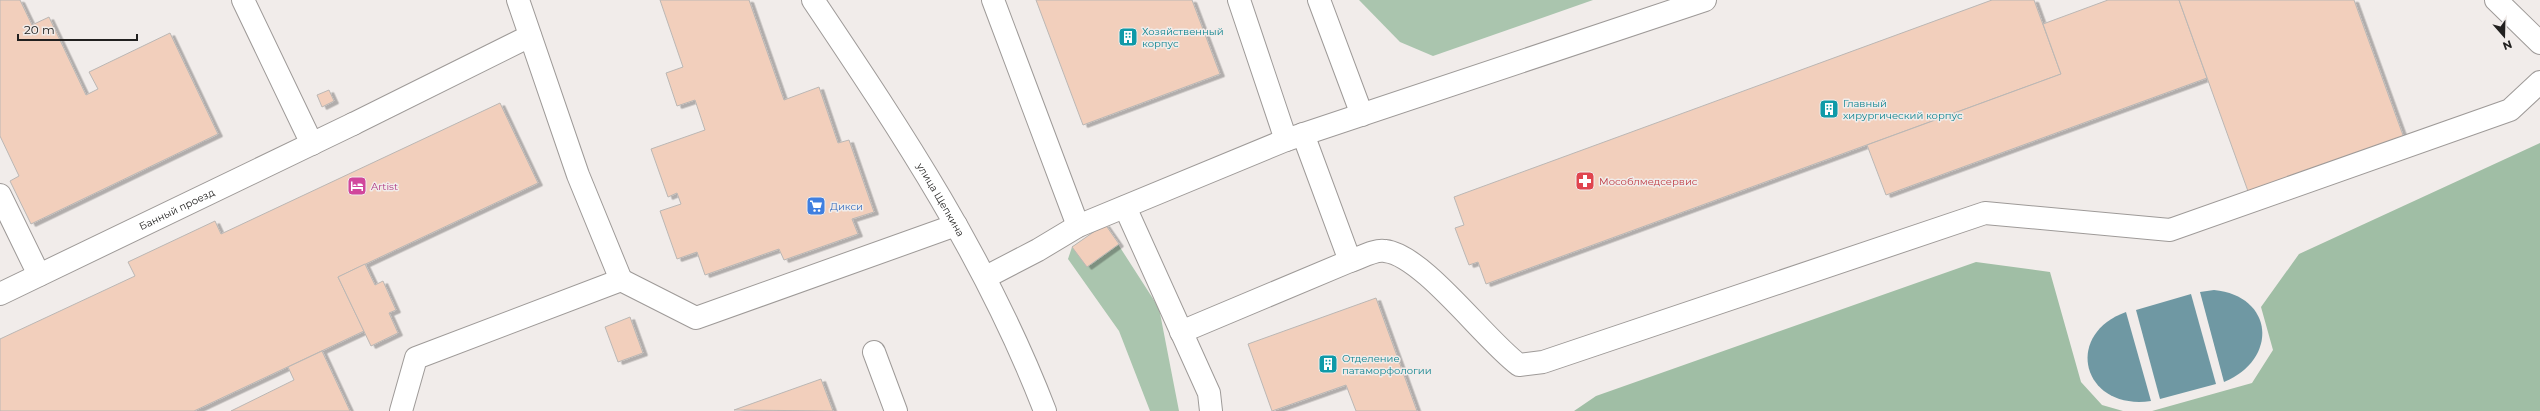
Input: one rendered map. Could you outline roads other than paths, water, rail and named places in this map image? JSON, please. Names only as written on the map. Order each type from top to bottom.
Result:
[{"type":"street","points":[[243,0],[312,144]]},
{"type":"street","points":[[518,0],[578,175],[621,280],[696,318],[956,225]]},
{"type":"street","name":"улица Щепкина","points":[[813,0],[904,135],[986,277],[1024,355],[1045,411]]},
{"type":"street","points":[[993,0],[1078,226]]},
{"type":"street","points":[[1239,0],[1294,137],[1350,261]]},
{"type":"street","points":[[1319,0],[1362,115]]},
{"type":"street","points":[[986,277],[1038,250],[1078,226],[1294,137],[1705,0]]},
{"type":"street","points":[[2496,0],[2540,43]]},
{"type":"street","name":"Банный проезд","points":[[0,294],[312,144],[530,36]]},
{"type":"street","points":[[1181,332],[1350,261],[1384,250],[1397,254],[1422,269],[1502,352],[1519,365],[1543,362],[1985,213],[2170,230],[2510,110],[2540,82]]},
{"type":"street","points":[[0,195],[39,275]]},
{"type":"street","points":[[1125,207],[1208,393],[1210,411]]},
{"type":"street","points":[[401,411],[416,358],[621,280]]},
{"type":"street","points":[[874,352],[896,411]]},
{"type":"water","points":[[2214,290],[2234,295],[2249,304],[2258,316],[2262,330],[2261,344],[2254,359],[2242,372],[2224,382],[2200,292]]},
{"type":"water","points":[[2191,294],[2216,384],[2160,399],[2136,310]]},
{"type":"water","points":[[2126,312],[2151,401],[2128,401],[2109,395],[2096,383],[2089,369],[2088,353],[2093,337],[2106,323]]},
{"type":"place","name":"Хозяйственный корпус","points":[[1128,37]]},
{"type":"place","name":"Главный хирургический корпус","points":[[1829,109]]},
{"type":"place","name":"Мособлмедсервис","points":[[1585,181]]},
{"type":"place","name":"Artist","points":[[357,186]]},
{"type":"place","name":"Дикси","points":[[816,206]]},
{"type":"place","name":"Отделение патаморфологии","points":[[1328,364]]}]
